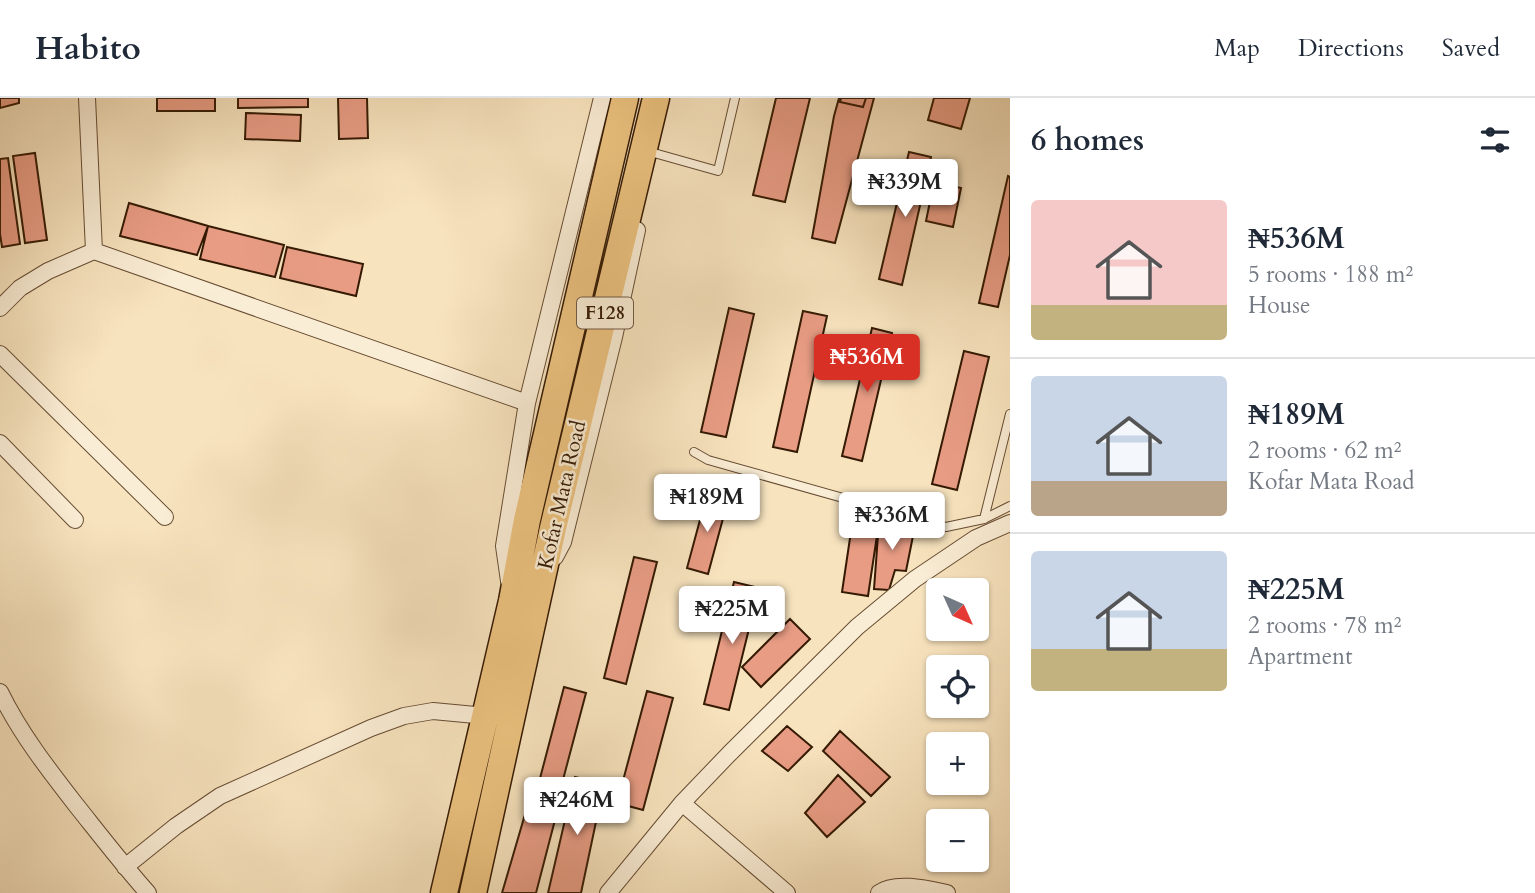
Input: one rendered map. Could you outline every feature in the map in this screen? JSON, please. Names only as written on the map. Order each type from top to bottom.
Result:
[{"type":"main road","name":"Kofar Mata Road","points":[[444,893],[625,98]]},
{"type":"main road","name":"Kofar Mata Road","points":[[473,893],[540,588],[656,98]]},
{"type":"main road","points":[[455,847],[482,855]]},
{"type":"street","points":[[87,98],[94,251]]},
{"type":"street","points":[[512,601],[504,546],[527,403],[602,98]]},
{"type":"street","points":[[540,588],[563,542],[614,337],[668,98]]},
{"type":"street","points":[[0,308],[20,288],[48,271],[94,251],[527,403]]},
{"type":"street","points":[[0,354],[165,517]]},
{"type":"street","points":[[0,443],[75,520]]},
{"type":"street","points":[[608,893],[682,803],[856,627],[915,579],[966,544],[1010,523]]},
{"type":"street","points":[[0,692],[13,720],[53,775],[148,893]]},
{"type":"street","points":[[125,867],[176,826],[220,796],[371,728],[404,716],[433,711],[486,716]]},
{"type":"street","points":[[682,803],[786,893]]},
{"type":"street","points":[[879,893],[885,888],[896,886],[947,893]]},
{"type":"lane","points":[[654,153],[718,171],[735,98]]},
{"type":"lane","points":[[984,519],[1010,414]]},
{"type":"lane","points":[[694,452],[708,460],[946,527],[984,519],[1010,506]]},
{"type":"building","points":[[0,98],[19,98],[19,103],[0,108]]},
{"type":"building","points":[[157,98],[215,98],[215,111],[157,111]]},
{"type":"building","points":[[238,98],[308,98],[308,107],[238,108]]},
{"type":"building","points":[[338,98],[367,98],[368,138],[339,139]]},
{"type":"building","points":[[776,98],[810,98],[785,202],[753,195]]},
{"type":"building","points":[[839,98],[874,98],[835,243],[812,238]]},
{"type":"building","points":[[841,98],[866,98],[863,107],[840,102]]},
{"type":"building","points":[[934,98],[970,98],[961,129],[928,120]]},
{"type":"building","points":[[246,113],[301,115],[300,141],[245,139]]},
{"type":"building","points":[[909,152],[931,157],[902,285],[879,279]]},
{"type":"building","points":[[35,153],[47,240],[25,243],[13,156]]},
{"type":"building","points":[[8,158],[20,244],[2,247],[0,159]]},
{"type":"building","points":[[1008,176],[1010,255],[998,307],[979,303]]},
{"type":"building","points":[[934,182],[961,188],[953,227],[926,221]]},
{"type":"building","points":[[129,203],[208,226],[197,255],[120,236]]},
{"type":"building","points":[[208,226],[284,245],[275,277],[200,259]]},
{"type":"building","points":[[287,247],[363,264],[356,296],[280,278]]},
{"type":"building","points":[[729,308],[754,314],[726,437],[701,432]]},
{"type":"building","points":[[803,311],[827,316],[797,452],[773,447]]},
{"type":"building","points":[[872,328],[892,333],[862,461],[842,456]]},
{"type":"building","points":[[964,351],[989,357],[957,490],[932,484]]},
{"type":"building","points":[[707,494],[728,500],[708,574],[687,568]]},
{"type":"building","points":[[853,518],[879,522],[868,596],[842,592]]},
{"type":"building","points":[[879,522],[915,526],[906,571],[895,570],[889,590],[874,589]]},
{"type":"building","points":[[634,557],[657,562],[626,684],[604,678]]},
{"type":"building","points":[[734,582],[759,588],[729,710],[704,704]]},
{"type":"building","points":[[790,619],[810,639],[761,687],[742,667]]},
{"type":"building","points":[[564,687],[586,693],[560,791],[538,786]]},
{"type":"building","points":[[647,691],[673,698],[643,810],[617,803]]},
{"type":"building","points":[[787,726],[812,747],[788,771],[762,751]]},
{"type":"building","points":[[840,731],[890,777],[871,796],[823,751]]},
{"type":"building","points":[[838,775],[865,802],[827,837],[805,813]]},
{"type":"building","points":[[575,777],[604,784],[581,893],[548,893]]},
{"type":"building","points":[[526,811],[556,816],[536,893],[502,893]]}]
